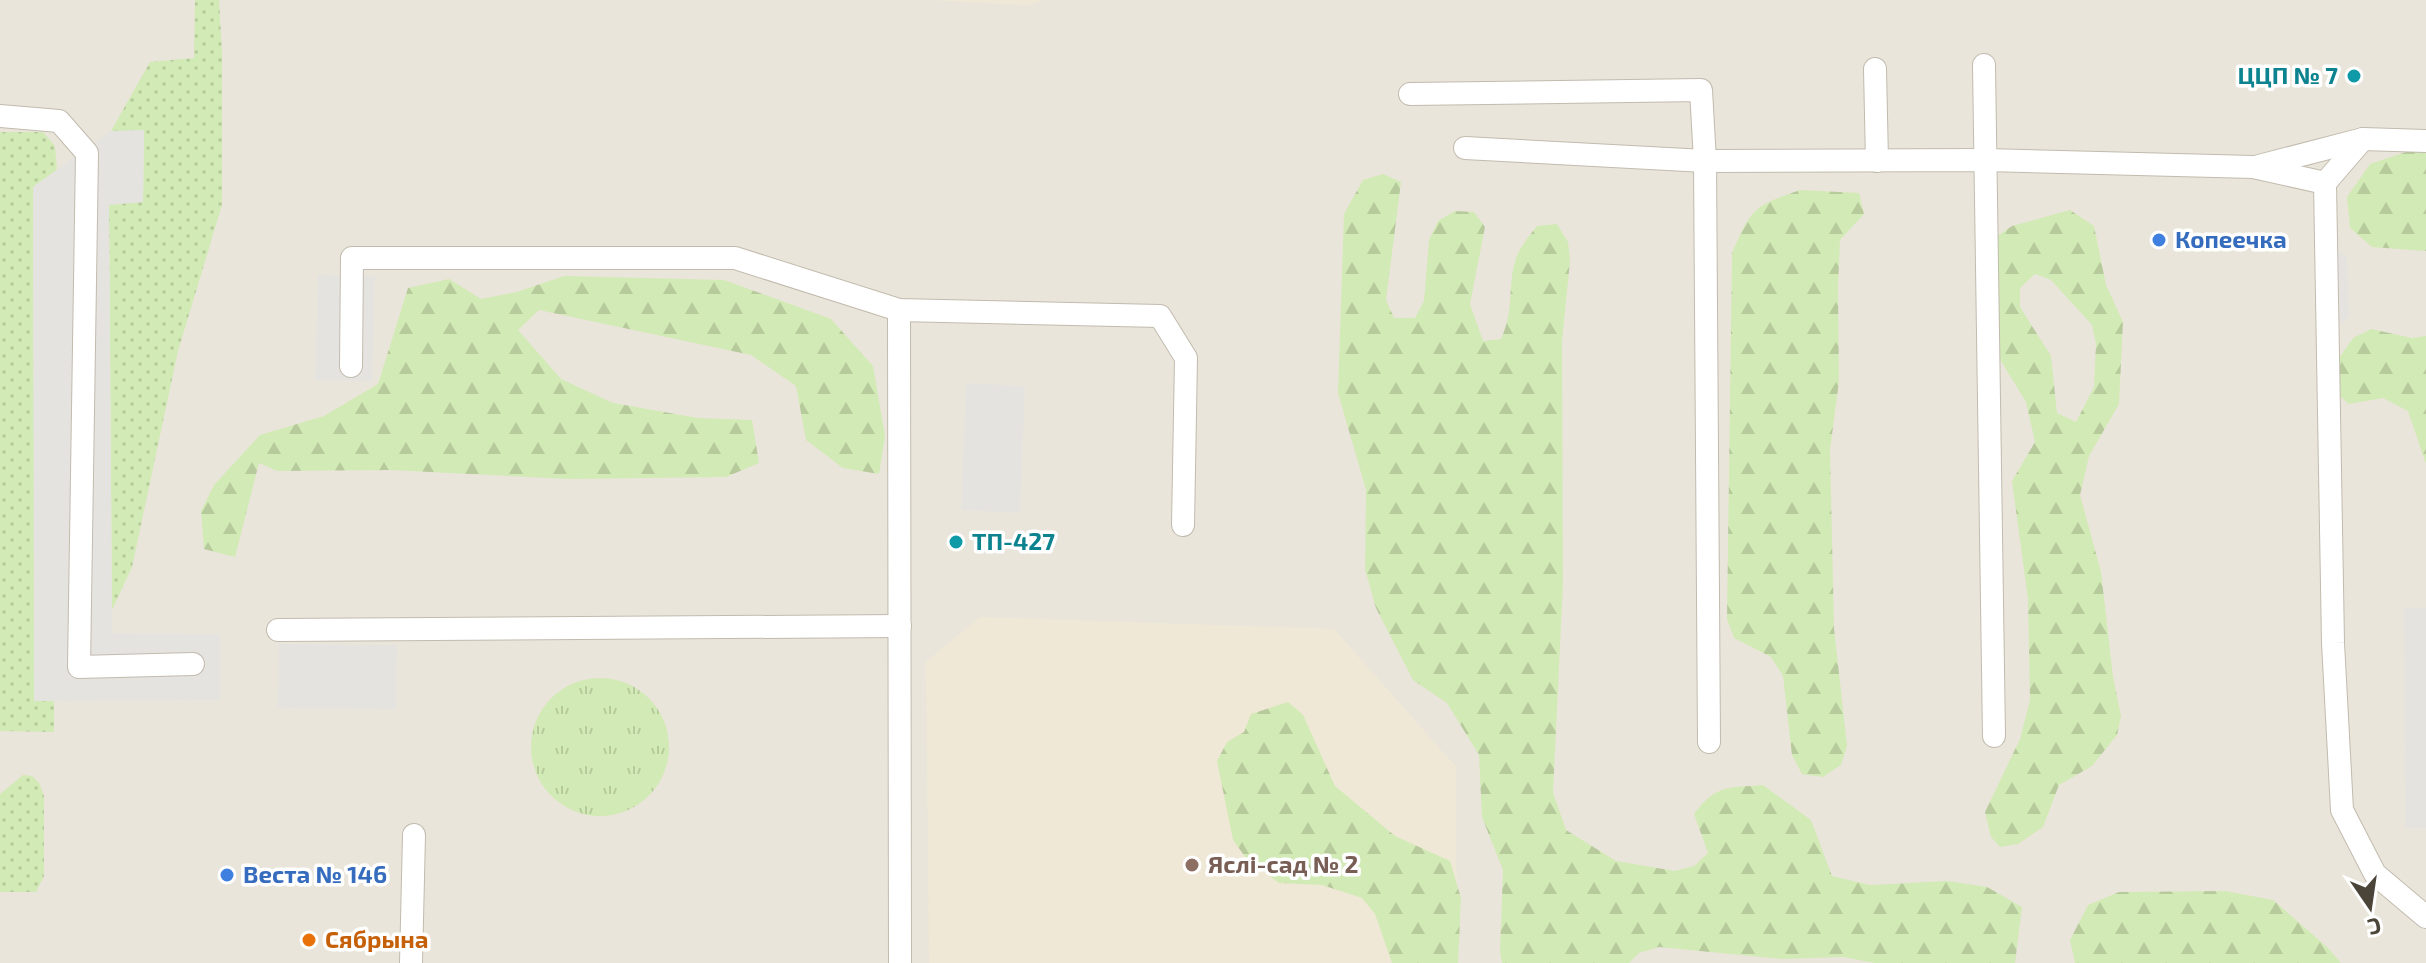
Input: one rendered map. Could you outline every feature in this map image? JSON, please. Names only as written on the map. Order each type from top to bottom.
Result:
[{"type":"lane","points":[[1984,65],[1994,736]]},
{"type":"lane","points":[[1875,69],[1877,161]]},
{"type":"lane","points":[[1410,94],[1701,90],[1705,161],[1709,742]]},
{"type":"lane","points":[[0,116],[59,121],[87,153],[79,667],[193,664]]},
{"type":"lane","points":[[2253,167],[2363,139],[2426,141]]},
{"type":"lane","points":[[2363,139],[2325,183],[2333,629],[2342,810],[2375,874],[2426,917]]},
{"type":"lane","points":[[1465,148],[1705,161],[1986,160],[2253,167],[2325,183]]},
{"type":"lane","points":[[351,366],[352,258],[735,258],[899,310],[1160,316],[1186,358],[1183,525]]},
{"type":"lane","points":[[899,310],[900,963]]},
{"type":"lane","points":[[278,630],[900,626]]},
{"type":"lane","points":[[411,963],[414,835]]},
{"type":"shaded area","points":[[0,0],[2426,0],[2426,963],[0,963]]},
{"type":"shaded area","points":[[928,0],[1043,0],[1028,5]]},
{"type":"shaded area","points":[[144,130],[143,202],[109,205],[112,633],[220,634],[220,700],[34,701],[33,187],[111,131]]},
{"type":"shaded area","points":[[2325,239],[2347,258],[2349,316],[2327,338]]},
{"type":"shaded area","points":[[318,275],[375,276],[372,381],[315,380]]},
{"type":"shaded area","points":[[966,383],[1025,386],[1020,513],[961,510]]},
{"type":"shaded area","points":[[2404,608],[2426,608],[2426,828],[2405,828]]},
{"type":"shaded area","name":"Яслі-сад № 2","points":[[980,617],[1334,629],[1456,767],[1457,963],[929,963],[926,662]]},
{"type":"shaded area","points":[[279,644],[397,645],[396,709],[278,708]]},
{"type":"green space","points":[[195,0],[219,0],[222,205],[178,351],[132,567],[112,610],[109,204],[143,202],[144,131],[111,131],[150,62],[194,58]]},
{"type":"green space","points":[[0,132],[43,132],[55,146],[57,170],[33,187],[35,701],[54,701],[54,732],[0,731]]},
{"type":"green space","points":[[2409,151],[2426,152],[2426,251],[2372,247],[2350,228],[2347,197],[2370,164]]},
{"type":"green space","points":[[1383,174],[1401,182],[1386,300],[1394,318],[1415,318],[1424,301],[1429,240],[1438,221],[1455,211],[1474,212],[1485,227],[1470,304],[1483,341],[1501,339],[1508,317],[1516,258],[1537,226],[1557,224],[1568,242],[1570,261],[1562,342],[1563,584],[1553,793],[1566,830],[1616,861],[1675,871],[1694,866],[1708,853],[1694,814],[1709,797],[1724,789],[1763,785],[1811,820],[1832,876],[1870,885],[1948,881],[1987,887],[2022,907],[2015,963],[1875,963],[1843,957],[1782,959],[1659,947],[1639,953],[1629,963],[1502,963],[1503,870],[1482,817],[1479,755],[1447,703],[1413,680],[1376,608],[1365,569],[1366,490],[1338,393],[1344,214],[1363,180]]},
{"type":"green space","points":[[1800,190],[1859,193],[1864,214],[1840,240],[1839,381],[1830,450],[1834,628],[1847,746],[1841,765],[1823,777],[1802,774],[1792,755],[1783,676],[1771,657],[1734,638],[1727,619],[1732,253],[1756,210],[1772,200]]},
{"type":"green space","points":[[2070,210],[2094,226],[2106,285],[2123,322],[2119,404],[2089,456],[2080,495],[2101,572],[2113,677],[2121,716],[2117,735],[2092,766],[2059,785],[2043,827],[2018,844],[2000,847],[1991,837],[1985,812],[2020,739],[2030,700],[2028,599],[2012,481],[2035,442],[2026,402],[1999,358],[1996,237],[2012,226]],"holes":[[[2035,274],[2051,280],[2092,325],[2096,344],[2094,387],[2076,422],[2057,413],[2051,356],[2020,307],[2020,288]]]},
{"type":"green space","points":[[564,276],[724,280],[831,319],[873,366],[885,436],[879,474],[843,468],[806,440],[796,386],[751,355],[539,310],[518,330],[561,379],[613,403],[698,418],[752,420],[759,463],[726,477],[569,479],[390,470],[277,471],[259,463],[235,557],[204,549],[201,511],[214,485],[260,435],[324,416],[378,384],[408,288],[449,279],[481,299],[517,292]]},
{"type":"green space","points":[[2371,329],[2412,338],[2426,336],[2426,464],[2408,411],[2383,398],[2349,404],[2334,391],[2330,371],[2353,338]]},
{"type":"green space","points":[[600,678],[626,683],[649,698],[664,721],[669,747],[664,773],[649,796],[626,811],[600,816],[574,811],[551,796],[536,773],[531,747],[536,721],[551,698],[574,683]]},
{"type":"green space","points":[[1288,702],[1303,715],[1335,786],[1395,836],[1450,861],[1461,898],[1458,963],[1392,963],[1375,914],[1362,898],[1322,885],[1279,883],[1246,858],[1233,840],[1217,761],[1227,742],[1244,732],[1251,714]]},
{"type":"green space","points":[[23,775],[32,776],[39,783],[44,796],[44,876],[36,892],[0,892],[0,794]]},
{"type":"green space","points":[[2225,891],[2273,900],[2341,963],[2075,963],[2070,940],[2088,905],[2119,892]]},
{"type":"place","name":"ЦЦП № 7","points":[[2354,76]]},
{"type":"place","name":"Копеечка","points":[[2159,240]]},
{"type":"place","name":"ТП-427","points":[[956,542]]},
{"type":"place","name":"Яслі-сад № 2","points":[[1192,865]]},
{"type":"place","name":"Веста № 146","points":[[227,875]]},
{"type":"place","name":"Сябрына","points":[[309,940]]}]
